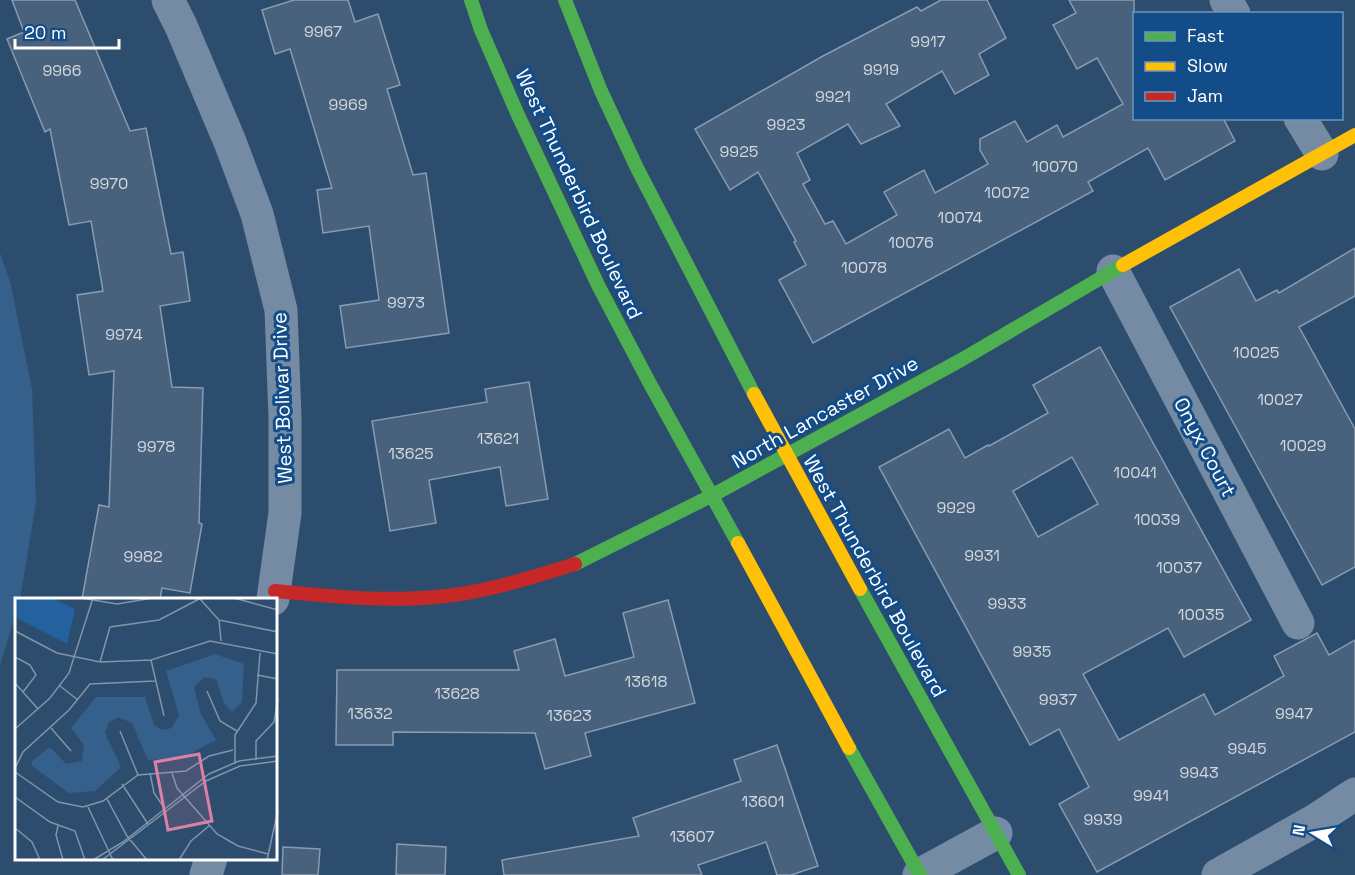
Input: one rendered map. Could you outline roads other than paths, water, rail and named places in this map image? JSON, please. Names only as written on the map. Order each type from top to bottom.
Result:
[{"type":"street","name":"West Bolivar Drive","points":[[168,0],[225,131],[257,214],[281,310],[285,418],[285,513],[274,595]]},
{"type":"street","name":"West Thunderbird Boulevard","points":[[471,0],[481,30],[518,115],[599,287],[805,669],[920,875]]},
{"type":"street","name":"West Thunderbird Boulevard","points":[[565,0],[601,91],[637,168],[786,456],[1019,875]]},
{"type":"street","points":[[1301,120],[1322,154]]},
{"type":"street","name":"North Lancaster Drive","points":[[274,595],[362,599],[437,597],[507,585],[582,562],[713,495],[961,360],[1113,271],[1355,135]]},
{"type":"street","name":"Onyx Court","points":[[1113,271],[1298,623]]},
{"type":"street","points":[[1218,875],[1355,795]]},
{"type":"street","points":[[920,875],[996,833]]},
{"type":"street","points":[[206,875],[210,860]]},
{"type":"water","points":[[0,253],[10,281],[32,389],[36,502],[20,598],[15,598],[15,616],[0,665]]}]
